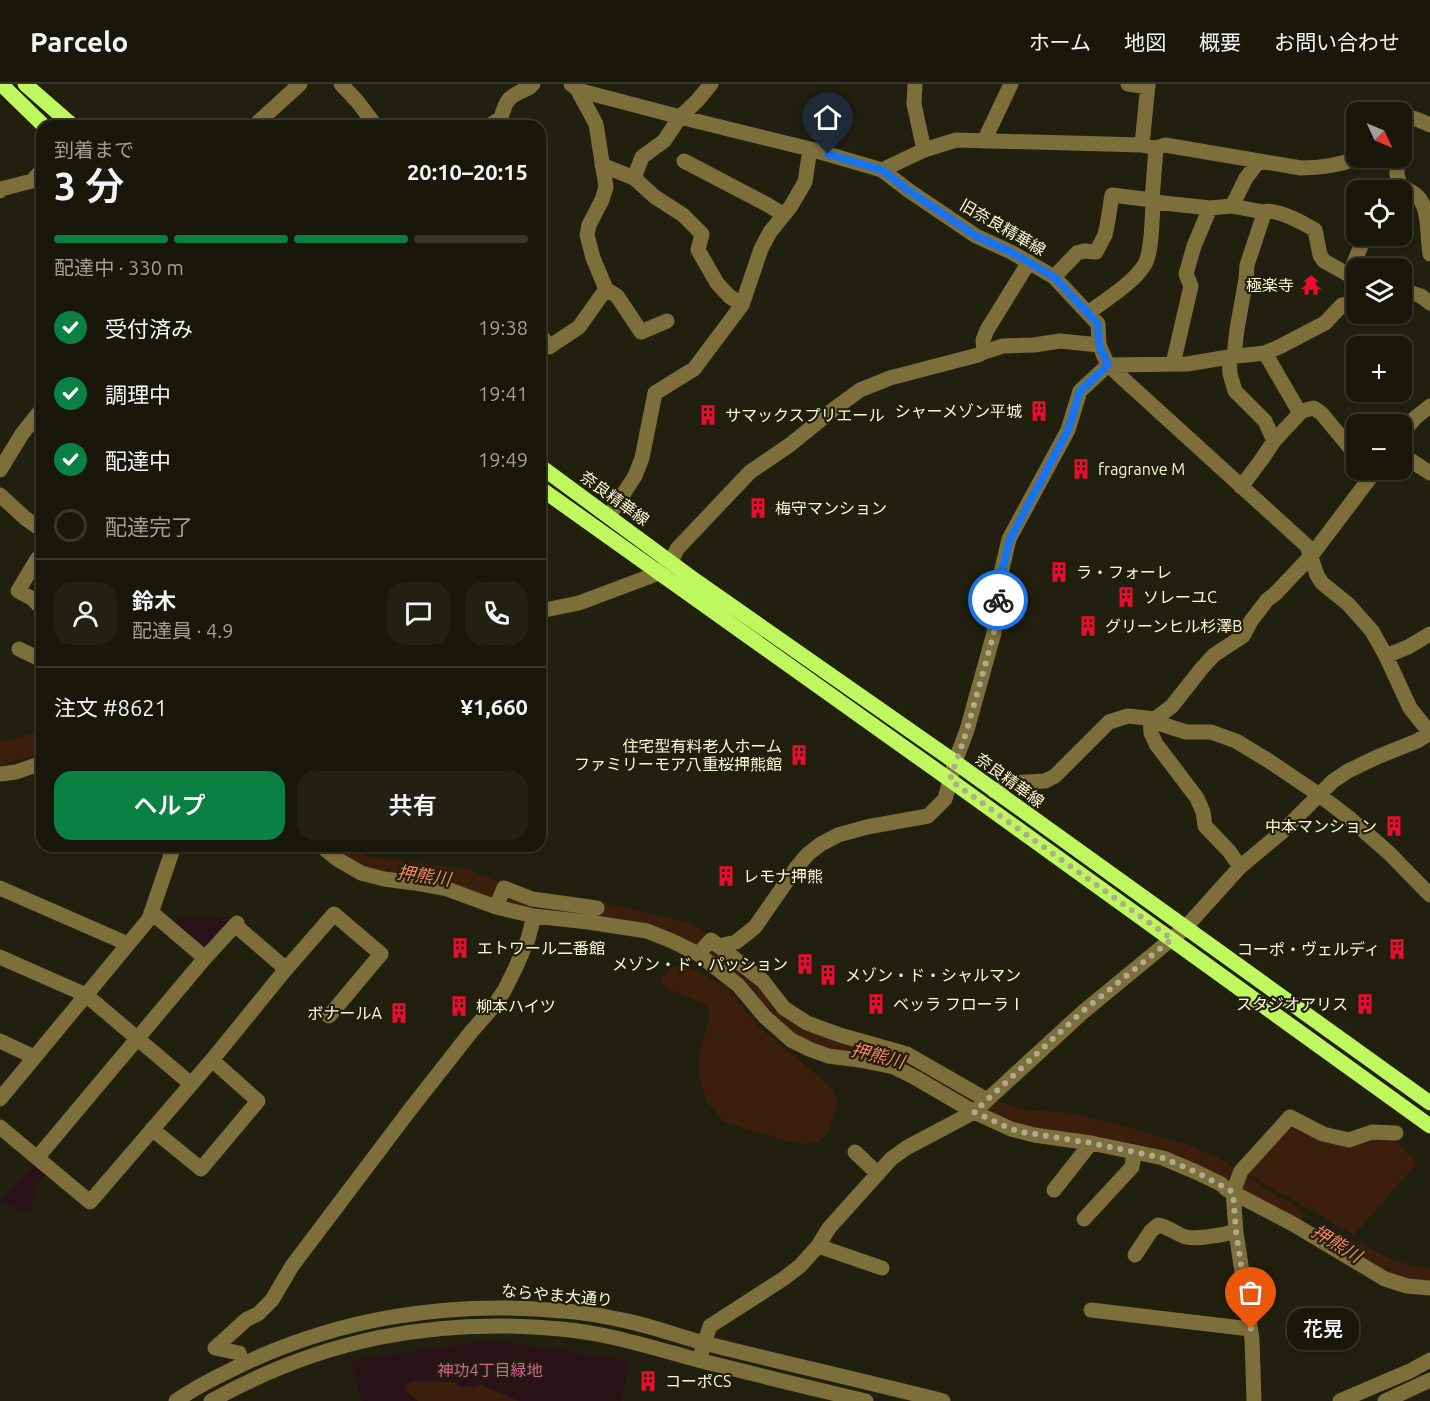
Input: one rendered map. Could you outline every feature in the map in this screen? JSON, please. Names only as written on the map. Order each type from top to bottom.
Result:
[{"type":"main road","points":[[1,84],[38,120]]},
{"type":"main road","points":[[25,84],[66,120]]},
{"type":"main road","name":"奈良精華線","points":[[546,470],[1430,1103]]},
{"type":"main road","points":[[546,492],[1430,1125]]},
{"type":"street","points":[[261,120],[300,84]]},
{"type":"street","points":[[341,84],[371,120]]},
{"type":"street","points":[[498,120],[509,98],[532,84]]},
{"type":"street","points":[[634,178],[642,157],[664,141],[680,117],[711,84]]},
{"type":"street","points":[[915,84],[914,104],[924,150]]},
{"type":"street","points":[[984,141],[1011,84]]},
{"type":"street","points":[[1088,312],[1130,282],[1145,263],[1152,236],[1153,204],[1148,86],[1128,84]]},
{"type":"street","points":[[583,87],[596,124],[606,187],[589,225],[587,235],[593,258],[606,289],[617,296],[641,332],[667,321]]},
{"type":"street","name":"旧奈良精華線","points":[[583,87],[680,117],[810,149],[882,170],[976,236],[1011,252],[1054,277],[1098,324],[1099,345],[1108,365],[1307,546],[1322,583],[1348,604],[1372,631],[1410,708],[1430,733]]},
{"type":"street","points":[[1412,118],[1430,125]]},
{"type":"street","points":[[882,170],[924,150],[956,140],[1149,147],[1165,145],[1301,168],[1318,168],[1346,162]]},
{"type":"street","points":[[609,516],[639,467],[655,393],[694,369],[742,305],[761,249],[770,232],[791,206],[805,182],[810,149]]},
{"type":"street","points":[[684,161],[784,215]]},
{"type":"street","points":[[1232,206],[1246,178],[1259,161]]},
{"type":"street","points":[[602,165],[634,178],[655,197],[683,215],[702,234],[698,250],[717,283],[729,296],[742,305]]},
{"type":"street","points":[[0,191],[32,181],[36,177]]},
{"type":"street","points":[[1412,194],[1418,196],[1422,205],[1428,226],[1430,254]]},
{"type":"street","points":[[1054,277],[1077,253],[1096,252],[1105,235],[1112,195],[1210,208],[1232,206],[1279,213],[1315,230],[1320,255],[1324,261],[1346,275]]},
{"type":"street","points":[[1173,364],[1191,286],[1186,273],[1194,246],[1210,208]]},
{"type":"street","points":[[1263,212],[1247,265],[1230,374],[1235,390],[1265,422],[1274,441]]},
{"type":"street","points":[[984,352],[983,340],[987,330],[1029,262]]},
{"type":"street","points":[[546,343],[549,347],[579,327],[606,289]]},
{"type":"street","points":[[1412,293],[1430,303]]},
{"type":"street","points":[[708,948],[736,942],[755,927],[796,868],[821,844],[838,835],[867,827],[928,816],[945,799],[994,633],[998,586],[1010,539],[1068,430],[1080,391],[1108,365],[1187,364],[1264,353],[1325,323],[1342,305],[1346,304]]},
{"type":"street","points":[[546,610],[579,603],[659,573],[671,562],[677,549],[750,472],[791,444],[860,390],[890,378],[978,356],[1003,346],[1060,341],[1099,345]]},
{"type":"street","points":[[1264,353],[1293,403],[1302,411]]},
{"type":"street","points":[[1412,422],[1430,406]]},
{"type":"street","points":[[1241,486],[1274,441],[1302,411],[1314,408],[1322,414],[1346,443]]},
{"type":"street","points":[[0,470],[21,434],[36,416]]},
{"type":"street","points":[[1412,461],[1430,473]]},
{"type":"street","points":[[1152,719],[1172,706],[1214,654],[1243,636],[1267,600],[1311,556],[1368,480]]},
{"type":"street","points":[[0,495],[36,526]]},
{"type":"street","points":[[36,561],[18,591],[36,602]]},
{"type":"street","points":[[1386,656],[1430,634]]},
{"type":"street","points":[[19,649],[36,657]]},
{"type":"street","points":[[994,791],[1009,783],[1045,781],[1055,777],[1109,722],[1128,716],[1152,719],[1186,732],[1211,732],[1236,741],[1318,794],[1389,853],[1430,895]]},
{"type":"street","points":[[1152,719],[1151,734],[1156,744],[1197,798],[1203,812],[1205,826],[1229,851],[1240,867]]},
{"type":"street","points":[[699,1360],[710,1326],[800,1266],[818,1246],[829,1228],[891,1159],[906,1148],[974,1112],[1083,1011],[1185,928],[1240,867],[1282,831],[1333,781],[1348,771],[1418,741],[1430,733]]},
{"type":"street","points":[[0,774],[16,772],[36,765]]},
{"type":"street","points":[[0,1099],[149,919],[172,852]]},
{"type":"street","points":[[328,852],[361,873],[384,879],[447,889],[496,907],[534,916],[647,932],[672,941],[708,948],[763,981],[784,1008],[807,1023],[907,1054],[987,1100]]},
{"type":"street","points":[[0,888],[128,944]]},
{"type":"street","points":[[496,907],[504,888],[532,899],[597,908]]},
{"type":"street","points":[[151,912],[205,958]]},
{"type":"street","points":[[0,1127],[90,1202],[334,914],[381,954],[329,1016]]},
{"type":"street","points":[[243,1364],[239,1353],[215,1348],[272,1300],[292,1266],[388,1138],[493,1007],[515,969],[528,939],[534,916]]},
{"type":"street","points":[[37,1158],[236,924],[286,969]]},
{"type":"street","points":[[708,948],[765,1017],[791,1040],[808,1049],[828,1056],[894,1067],[974,1112],[1011,1129],[1034,1135],[1091,1143],[1171,1161],[1293,1224],[1385,1279],[1407,1286],[1430,1288]]},
{"type":"street","points":[[0,957],[86,995],[191,1084]]},
{"type":"street","points":[[0,1041],[34,1057]]},
{"type":"street","points":[[152,1129],[201,1169],[258,1101],[212,1060]]},
{"type":"street","points":[[1254,1401],[1251,1329],[1236,1232],[1233,1192],[1241,1171],[1290,1117],[1323,1134],[1349,1140],[1372,1132],[1396,1132]]},
{"type":"street","points":[[1054,1190],[1091,1143]]},
{"type":"street","points":[[855,1152],[878,1174]]},
{"type":"street","points":[[1084,1219],[1132,1167],[1134,1152]]},
{"type":"street","points":[[1135,1255],[1151,1231],[1158,1225],[1166,1226],[1185,1237],[1196,1238],[1236,1232]]},
{"type":"street","points":[[818,1246],[882,1268]]},
{"type":"street","name":"ならやま大通り","points":[[176,1401],[208,1382],[271,1351],[326,1332],[389,1317],[453,1308],[562,1311],[618,1319],[705,1343],[943,1401]]},
{"type":"street","points":[[1091,1310],[1251,1329]]},
{"type":"street","name":"ならやま大通り","points":[[211,1401],[263,1374],[340,1347],[392,1334],[493,1325],[562,1329],[640,1344],[866,1401]]},
{"type":"street","points":[[1340,1401],[1430,1360]]},
{"type":"street","points":[[1385,1401],[1430,1380]]},
{"type":"green space","points":[[225,918],[226,922],[230,923],[211,944],[200,944],[173,923],[175,919]]},
{"type":"green space","points":[[36,1162],[47,1171],[34,1192],[29,1213],[0,1201]]},
{"type":"green space","name":"神功4丁目緑地","points":[[491,1340],[630,1361],[621,1401],[362,1401],[350,1360]]},
{"type":"shaded area","points":[[682,964],[726,986],[759,1027],[834,1091],[838,1102],[830,1129],[820,1141],[805,1144],[787,1141],[723,1122],[706,1100],[699,1078],[699,1055],[710,1016],[706,1004],[665,988],[660,980],[672,967]]},
{"type":"shaded area","points":[[1291,1125],[1373,1138],[1393,1138],[1417,1163],[1354,1235],[1248,1174]]},
{"type":"shaded area","points":[[415,1381],[455,1382],[458,1386],[476,1388],[480,1385],[519,1401],[418,1401],[405,1390],[408,1383]]},
{"type":"waterway","name":"押熊川","points":[[0,754],[36,744]]},
{"type":"waterway","name":"押熊川","points":[[344,857],[364,867],[464,880],[523,902]]},
{"type":"waterway","name":"押熊川","points":[[573,909],[684,933],[730,961],[755,984],[777,1015],[809,1040],[897,1057]]},
{"type":"waterway","name":"押熊川","points":[[932,1074],[976,1104],[1020,1121],[1064,1123],[1179,1153],[1212,1167],[1291,1216]]},
{"type":"waterway","name":"押熊川","points":[[1351,1251],[1389,1271],[1430,1280]]},
{"type":"way so far","points":[[998,600],[994,633],[967,730],[950,780],[1172,939],[1083,1011],[974,1112],[1011,1129],[1034,1135],[1091,1143],[1163,1158],[1196,1172],[1233,1192],[1236,1232],[1251,1329]]},
{"type":"place","name":"極楽寺","points":[[1311,285]]},
{"type":"place","name":"シャーメゾン平城","points":[[1039,411]]},
{"type":"place","name":"サマックスプリエール","points":[[708,415]]},
{"type":"place","name":"fragranve M","points":[[1081,469]]},
{"type":"place","name":"梅守マンション","points":[[758,508]]},
{"type":"place","name":"ラ・フォーレ","points":[[1059,572]]},
{"type":"place","name":"ソレーユC","points":[[1126,597]]},
{"type":"place","name":"グリーンヒル杉澤B","points":[[1088,626]]},
{"type":"place","name":"住宅型有料老人ホーム ファミリーモア八重桜押熊館","points":[[799,755]]},
{"type":"place","name":"中本マンション","points":[[1394,826]]},
{"type":"place","name":"レモナ押熊","points":[[726,876]]},
{"type":"place","name":"エトワール二番館","points":[[460,948]]},
{"type":"place","name":"コーポ・ヴェルディ","points":[[1397,949]]},
{"type":"place","name":"メゾン・ド・パッション","points":[[805,964]]},
{"type":"place","name":"メゾン・ド・シャルマン","points":[[828,975]]},
{"type":"place","name":"ベッラ フローラⅠ","points":[[876,1004]]},
{"type":"place","name":"スタジオアリス","points":[[1365,1004]]},
{"type":"place","name":"柳本ハイツ","points":[[459,1006]]},
{"type":"place","name":"ボナールA","points":[[399,1013]]},
{"type":"place","name":"花晃","points":[[1251,1329]]},
{"type":"place","name":"コーポCS","points":[[648,1381]]},
{"type":"route","points":[[828,154],[882,170],[976,236],[1011,252],[1054,277],[1098,324],[1099,345],[1108,365],[1080,391],[1068,430],[1010,539],[998,586],[998,600]]}]
